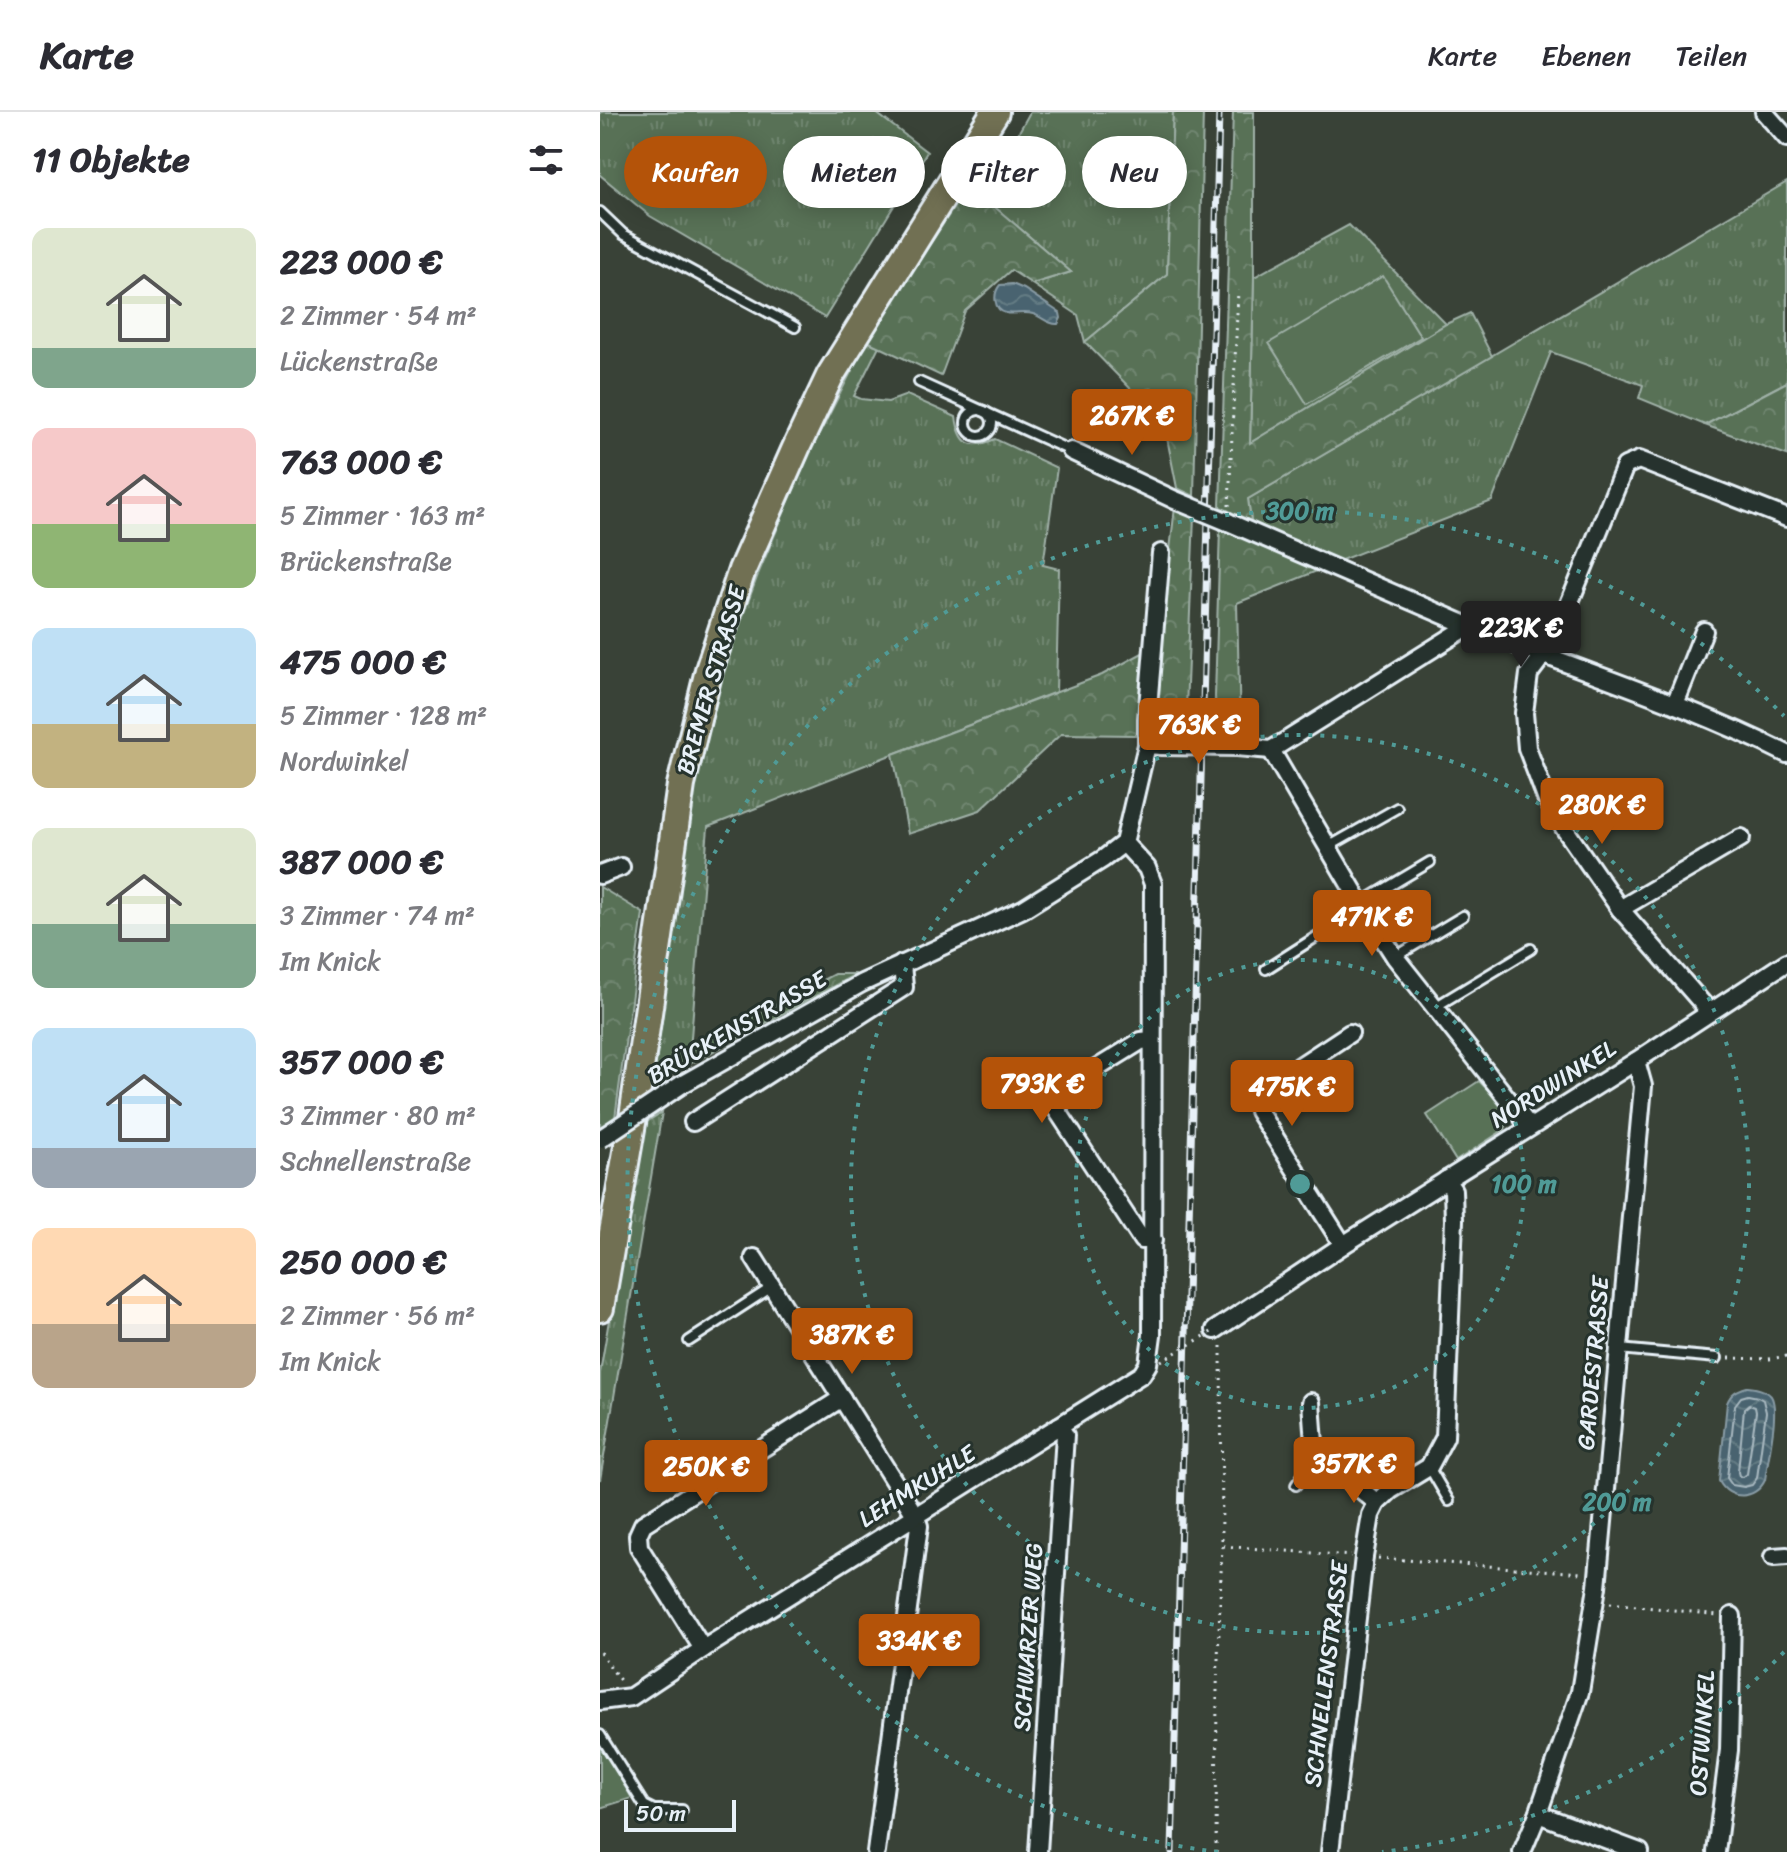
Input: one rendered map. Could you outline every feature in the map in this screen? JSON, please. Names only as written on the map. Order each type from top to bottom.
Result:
[{"type":"main road","name":"BREMER STRASSE","points":[[600,1308],[633,1117],[681,785],[709,670],[742,570],[830,376],[995,112]]},
{"type":"street","points":[[1764,112],[1787,138]]},
{"type":"street","points":[[1071,451],[1175,500],[1469,626],[1675,704],[1787,754]]},
{"type":"street","points":[[1710,1012],[1620,909],[1546,798],[1527,748],[1524,713],[1529,674],[1554,641],[1625,466],[1639,460],[1787,518]]},
{"type":"street","points":[[1124,843],[1154,746],[1147,719],[1161,553]]},
{"type":"street","points":[[1154,746],[1271,750],[1469,626]]},
{"type":"street","points":[[1675,704],[1704,631]]},
{"type":"street","points":[[1271,750],[1395,957],[1530,1127]]},
{"type":"street","points":[[1620,909],[1741,838]]},
{"type":"street","name":"BRÜCKENSTRASSE","points":[[600,1139],[681,1085],[862,983],[1023,909],[1124,843]]},
{"type":"street","name":"LEHMKUHLE","points":[[600,1701],[631,1697],[1142,1374],[1148,1364],[1152,1335],[1153,884],[1147,868],[1124,843]]},
{"type":"street","points":[[600,875],[621,867]]},
{"type":"street","name":"NORDWINKEL","points":[[1218,1328],[1787,962]]},
{"type":"street","points":[[693,1122],[904,987],[902,964]]},
{"type":"street","points":[[1343,1245],[1258,1111],[1259,1093],[1350,1033]]},
{"type":"street","points":[[1152,1040],[1141,1041],[1049,1098],[1142,1240],[1153,1240]]},
{"type":"street","name":"GARDESTRASSE","points":[[1522,1852],[1580,1692],[1594,1603],[1643,1086],[1636,1061]]},
{"type":"street","points":[[1311,1402],[1314,1443],[1318,1454],[1377,1503],[1391,1490],[1429,1467],[1445,1437],[1454,1220],[1453,1190],[1446,1180]]},
{"type":"street","points":[[754,1258],[919,1526],[876,1852]]},
{"type":"street","points":[[703,1649],[639,1547],[638,1535],[643,1524],[842,1398]]},
{"type":"street","name":"SCHWARZER WEG","points":[[1038,1852],[1065,1435],[1059,1426]]},
{"type":"street","name":"SCHNELLENSTRASSE","points":[[1330,1852],[1364,1557],[1371,1515],[1377,1503]]},
{"type":"street","name":"OSTWINKEL","points":[[1716,1852],[1729,1750],[1732,1616]]},
{"type":"street","points":[[1538,1814],[1640,1852]]},
{"type":"lane","points":[[600,212],[623,234],[795,327]]},
{"type":"lane","points":[[919,382],[1071,451]]},
{"type":"lane","points":[[1328,847],[1397,808]]},
{"type":"lane","points":[[1266,969],[1430,862]]},
{"type":"lane","points":[[1395,957],[1463,916]]},
{"type":"lane","points":[[1435,1007],[1531,949]]},
{"type":"lane","points":[[689,1341],[772,1287]]},
{"type":"lane","points":[[1619,1349],[1717,1358]]},
{"type":"lane","points":[[1296,1485],[1318,1454]]},
{"type":"lane","points":[[1429,1467],[1449,1501]]},
{"type":"lane","points":[[600,1735],[644,1805],[654,1810],[682,1810]]},
{"type":"path","points":[[1228,522],[1238,290]]},
{"type":"path","points":[[1161,1361],[1218,1328],[1222,1546],[1216,1852]]},
{"type":"path","points":[[1717,1358],[1769,1359],[1787,1356]]},
{"type":"path","points":[[1222,1546],[1598,1574]]},
{"type":"path","points":[[1594,1603],[1732,1616]]},
{"type":"path","points":[[600,1652],[631,1697]]},
{"type":"green space","points":[[600,112],[875,112],[906,136],[783,136],[783,208],[893,208],[825,318],[640,208],[767,208],[767,136],[624,136],[624,195],[600,175]]},
{"type":"green space","points":[[1030,112],[1173,112],[1172,136],[1082,136],[1082,208],[1169,208],[1167,274],[1085,342],[1078,315],[1032,284],[1071,272],[996,208],[1066,208],[1066,136],[1017,136]]},
{"type":"green space","points":[[1173,112],[1203,112],[1194,496],[1177,488],[1164,423],[1085,342],[1167,274],[1169,208],[1187,208],[1187,136],[1172,136]]},
{"type":"green space","points":[[1233,112],[1254,112],[1250,443],[1446,324],[1470,313],[1492,356],[1248,499],[1251,521],[1220,507]]},
{"type":"green space","points":[[1787,182],[1787,382],[1705,425],[1639,398],[1643,385],[1551,352],[1492,501],[1339,561],[1251,521],[1248,499]]},
{"type":"green space","points":[[953,208],[996,208],[1071,272],[1032,284],[1011,270],[965,311],[941,376],[867,341]]},
{"type":"green space","points":[[1349,225],[1446,324],[1250,443],[1254,277]]},
{"type":"green space","points":[[1383,276],[1421,337],[1307,404],[1269,343]]},
{"type":"green space","points":[[867,341],[879,346],[854,396],[888,402],[907,395],[956,417],[960,433],[967,442],[978,444],[995,439],[1057,468],[1043,565],[1059,569],[1056,692],[708,827],[690,1050],[834,974],[856,974],[653,1084],[693,787],[722,673],[759,572],[809,454]]},
{"type":"green space","points":[[1787,382],[1787,455],[1705,425]]},
{"type":"green space","points":[[1175,507],[1194,516],[1185,732],[1061,734],[980,810],[908,834],[893,754],[1102,675],[1159,644]]},
{"type":"green space","points":[[1220,527],[1317,571],[1237,603],[1240,730],[1214,731]]},
{"type":"green space","points":[[600,887],[643,913],[615,1118],[600,1129]]},
{"type":"green space","points":[[1479,1081],[1504,1109],[1505,1129],[1456,1161],[1427,1115]]},
{"type":"green space","points":[[662,1112],[600,1480],[600,1373],[642,1125]]},
{"type":"green space","points":[[600,1745],[632,1798],[600,1808]]},
{"type":"water","points":[[1012,284],[1060,313],[1058,324],[1030,313],[1002,311],[997,305],[996,292],[1000,285]]},
{"type":"water","points":[[1747,1387],[1769,1394],[1774,1413],[1765,1480],[1761,1487],[1742,1496],[1729,1492],[1719,1481],[1727,1403],[1735,1392]]},
{"type":"railway","points":[[1172,1852],[1219,112]]}]
